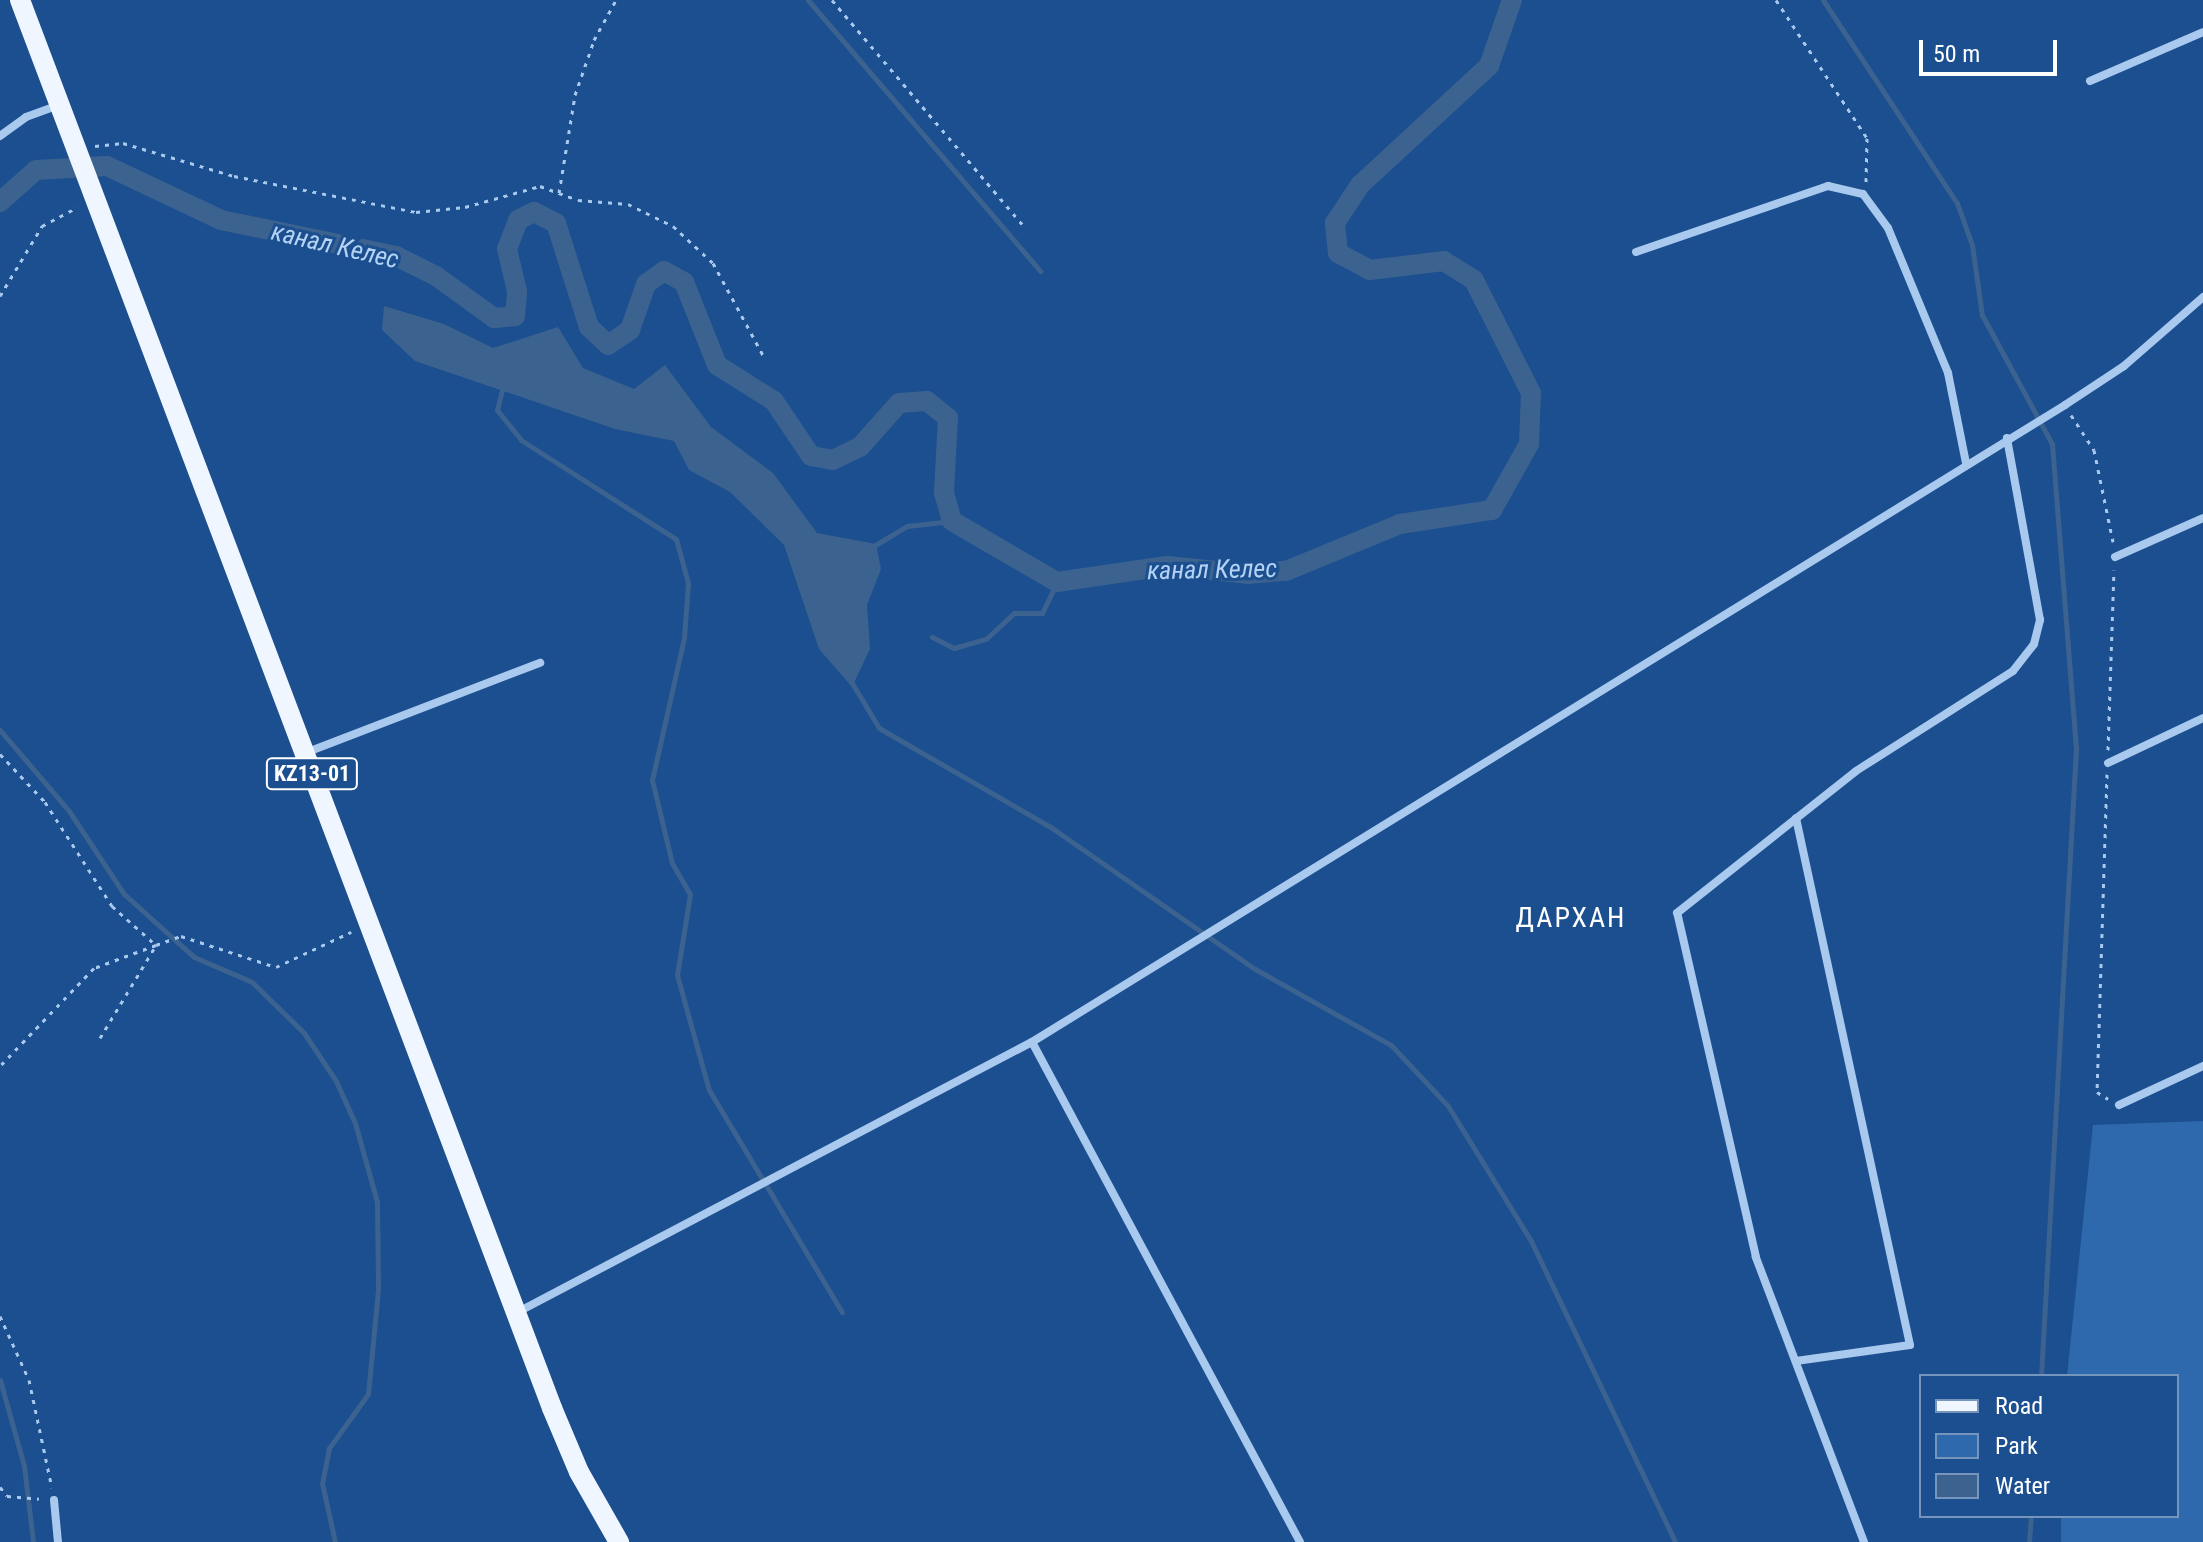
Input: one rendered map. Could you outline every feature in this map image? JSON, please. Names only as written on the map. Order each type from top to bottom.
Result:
[{"type":"main road","name":"KZ13-01","points":[[20,0],[515,1313],[579,1472],[619,1542]]},
{"type":"street","points":[[2090,81],[2203,32]]},
{"type":"street","points":[[0,136],[26,117],[59,105]]},
{"type":"street","points":[[1636,252],[1828,186],[1863,194],[1888,228],[1948,373],[1966,463]]},
{"type":"street","points":[[515,1313],[1032,1042],[2124,366],[2203,297]]},
{"type":"street","points":[[1864,1542],[1756,1257],[1677,913],[1856,771],[2013,671],[2034,644],[2040,620],[2007,438]]},
{"type":"street","points":[[2115,557],[2203,518]]},
{"type":"street","points":[[304,753],[540,663]]},
{"type":"street","points":[[2108,763],[2203,718]]},
{"type":"street","points":[[1796,818],[1910,1345],[1796,1361]]},
{"type":"street","points":[[1032,1042],[1300,1542]]},
{"type":"street","points":[[2119,1105],[2203,1066]]},
{"type":"street","points":[[54,1500],[58,1542]]},
{"type":"path","points":[[559,193],[575,95],[594,40],[616,0]]},
{"type":"path","points":[[832,0],[1026,229]]},
{"type":"path","points":[[1776,0],[1867,138],[1870,170],[1863,194]]},
{"type":"path","points":[[76,148],[123,143],[234,176],[416,212],[465,207],[540,186],[559,193],[628,204],[673,226],[713,263],[764,357]]},
{"type":"path","points":[[0,296],[42,226],[94,197]]},
{"type":"path","points":[[0,754],[45,802],[112,906],[156,945]]},
{"type":"path","points":[[0,1066],[94,968],[181,936],[276,967],[369,923]]},
{"type":"path","points":[[100,1038],[156,945]]},
{"type":"path","points":[[0,1316],[29,1380],[44,1433],[54,1500],[7,1496],[0,1487]]},
{"type":"green space","points":[[2203,1121],[2203,1542],[2061,1542],[2061,1518],[2179,1518],[2179,1374],[2067,1374],[2093,1125]]},
{"type":"water","points":[[384,306],[444,324],[493,348],[558,327],[583,368],[634,389],[665,365],[711,427],[773,473],[817,533],[876,544],[881,569],[867,605],[870,649],[852,687],[819,649],[784,545],[730,492],[689,470],[674,441],[615,429],[415,361],[382,330]]},
{"type":"waterway","points":[[808,0],[1040,271]]},
{"type":"waterway","name":"канал Келес","points":[[0,202],[36,170],[107,166],[221,220],[396,256],[436,276],[494,318],[515,316],[517,291],[507,249],[518,220],[534,212],[556,223],[589,327],[608,345],[630,330],[646,284],[664,271],[684,282],[717,365],[774,401],[811,456],[833,460],[860,447],[899,403],[927,401],[948,418],[944,493],[952,521],[1057,582],[1167,566],[1248,574],[1286,571],[1400,524],[1492,510],[1529,444],[1531,393],[1474,280],[1444,261],[1370,270],[1338,253],[1335,223],[1360,185],[1489,66],[1512,0]]},
{"type":"waterway","points":[[1823,0],[1957,203],[1972,245],[1982,315],[2052,444],[2076,748],[2041,1374]]},
{"type":"waterway","points":[[503,386],[497,410],[521,440],[676,539],[688,583],[684,638],[652,780],[672,863],[690,894],[677,975],[709,1090],[842,1312]]},
{"type":"waterway","points":[[872,547],[907,526],[952,521]]},
{"type":"waterway","points":[[932,637],[954,648],[986,639],[1014,613],[1042,613],[1057,582]]},
{"type":"waterway","points":[[852,683],[879,728],[1052,828],[1255,969],[1391,1045],[1448,1106],[1531,1241],[1675,1542]]},
{"type":"waterway","points":[[0,730],[69,811],[124,894],[194,957],[252,982],[304,1033],[336,1081],[355,1123],[377,1202],[378,1290],[368,1394],[329,1448],[322,1483],[335,1542]]},
{"type":"waterway","points":[[0,1380],[24,1466],[33,1542]]},
{"type":"waterway","points":[[2029,1542],[2031,1518]]},
{"type":"district","name":"ДАРХАН","points":[[1571,918]]}]
